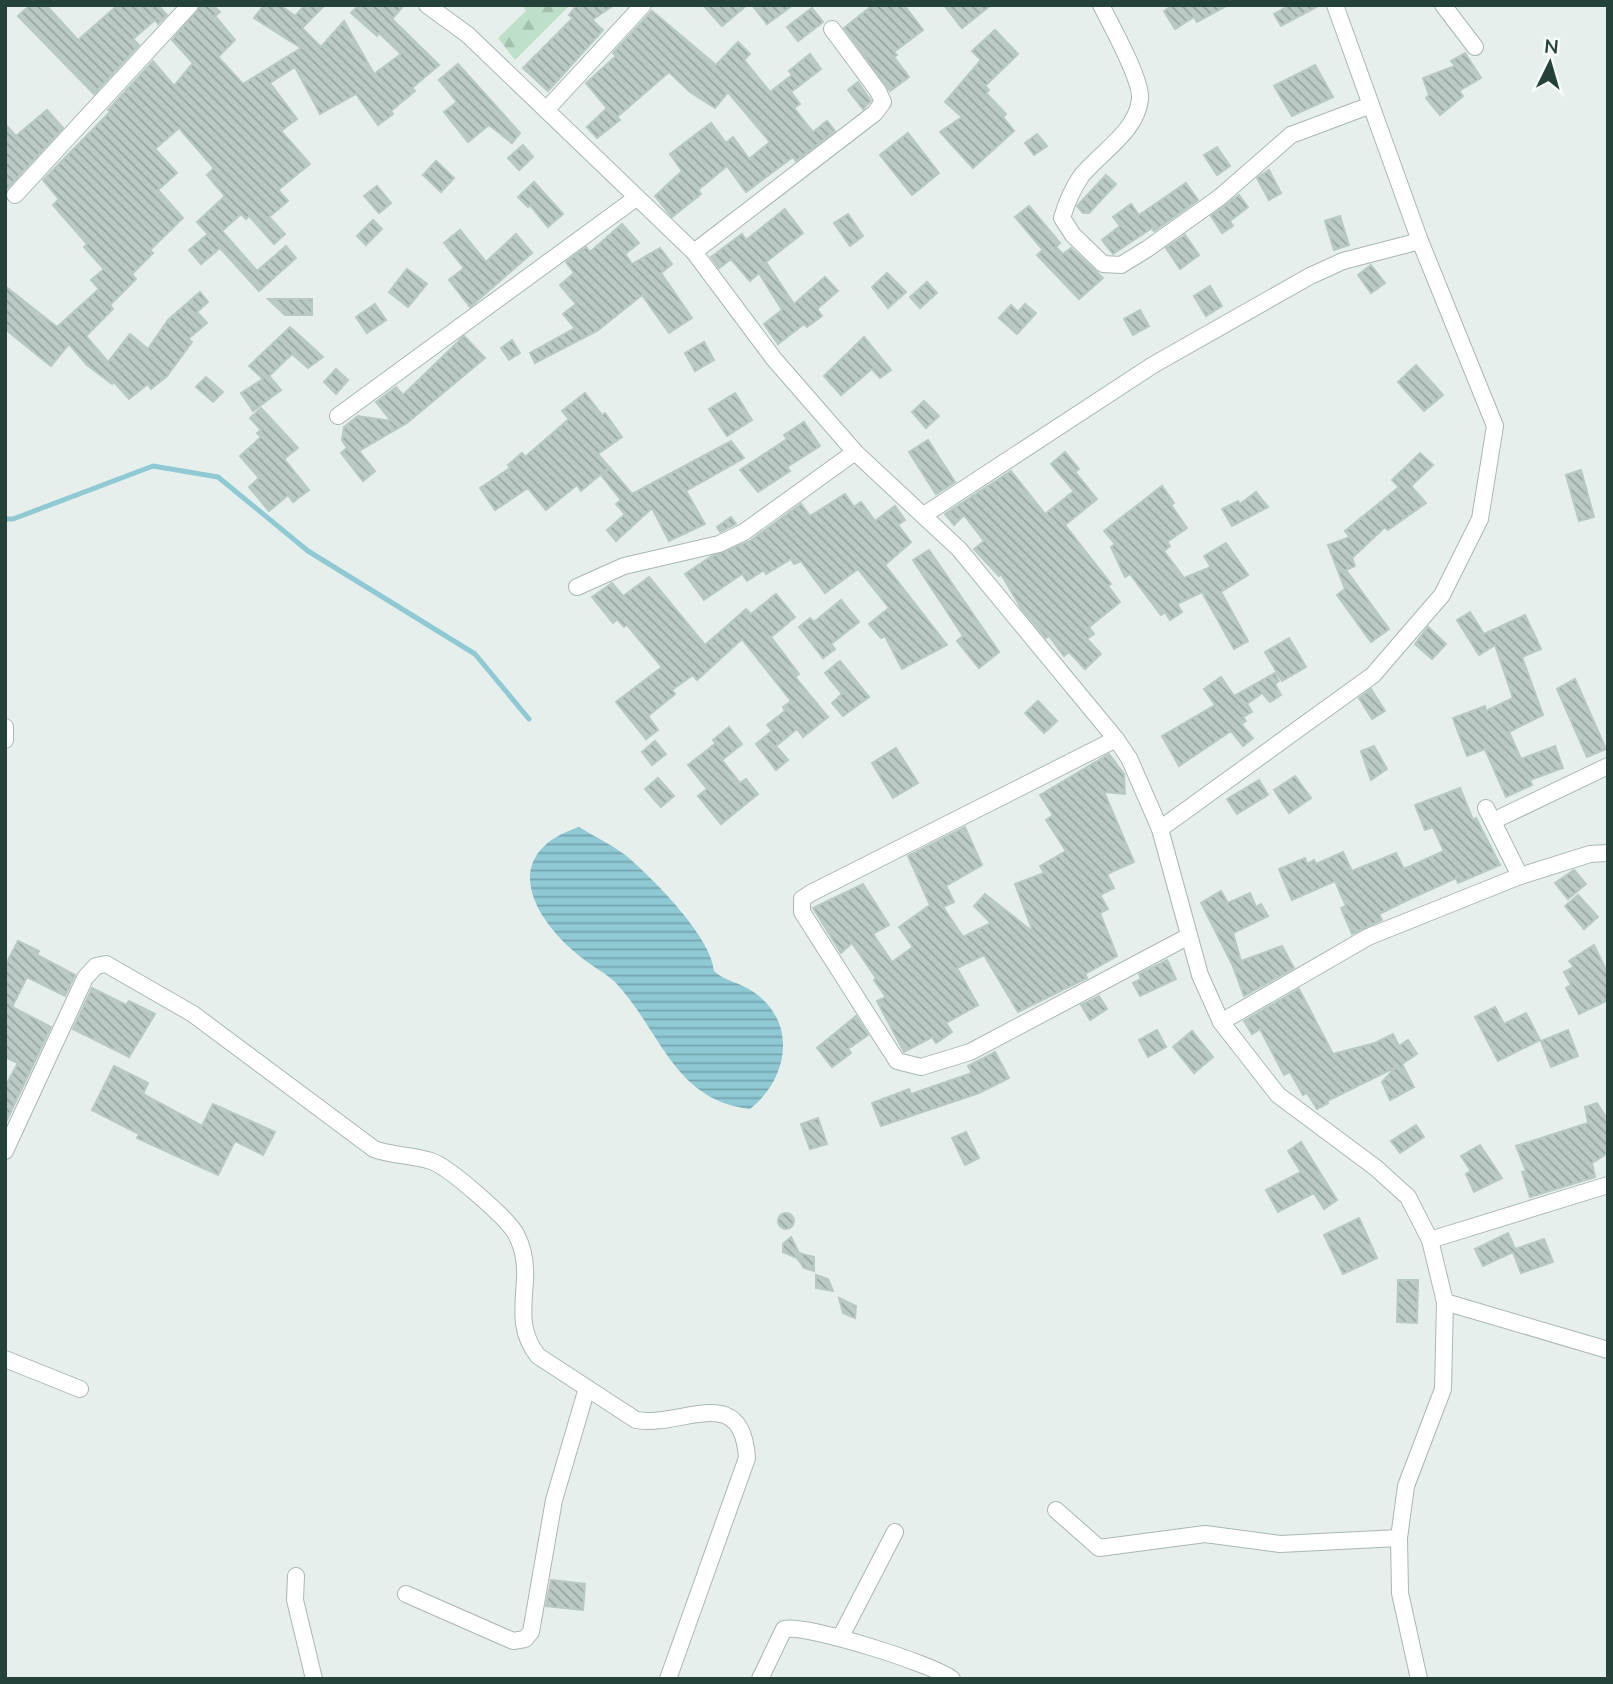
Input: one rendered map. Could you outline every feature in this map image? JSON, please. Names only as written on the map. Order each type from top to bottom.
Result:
[{"type":"street","points":[[15,195],[190,5]]},
{"type":"street","points":[[427,5],[468,35],[694,252],[774,359],[855,453],[959,549],[1116,739],[1129,758],[1160,829],[1200,975],[1221,1022],[1278,1095],[1376,1168],[1408,1197],[1430,1240],[1445,1302],[1443,1390],[1406,1486],[1399,1538],[1399,1593],[1419,1679]]},
{"type":"street","points":[[547,109],[643,5]]},
{"type":"street","points":[[1101,5],[1131,68],[1141,98],[1134,120],[1083,174],[1068,196],[1062,218],[1073,235],[1103,264],[1121,265],[1147,248],[1220,197],[1291,135],[1371,105]]},
{"type":"street","points":[[1160,829],[1373,675],[1441,595],[1480,519],[1495,426],[1420,241],[1335,5]]},
{"type":"street","points":[[1444,5],[1475,47]]},
{"type":"street","points":[[694,252],[875,113],[883,102],[878,91],[832,29]]},
{"type":"street","points":[[338,416],[636,198]]},
{"type":"street","points":[[924,515],[1153,365],[1310,276],[1343,261],[1420,241]]},
{"type":"street","points":[[577,587],[624,566],[719,544],[744,532],[855,453]]},
{"type":"street","points":[[5,727],[5,740]]},
{"type":"street","points":[[1116,739],[811,893],[802,899],[802,912],[897,1061],[920,1067],[970,1052],[1189,936]]},
{"type":"street","points":[[1520,876],[1489,814],[1608,766]]},
{"type":"street","points":[[1221,1022],[1368,937],[1520,876],[1590,854],[1608,853]]},
{"type":"street","points":[[5,1151],[85,978],[96,966],[112,967],[194,1014],[374,1149],[393,1156],[430,1161],[453,1172],[514,1231],[524,1251],[526,1266],[522,1327],[528,1343],[538,1356],[636,1420],[652,1422],[712,1411],[727,1413],[740,1429],[746,1443],[747,1458],[668,1679]]},
{"type":"street","points":[[1430,1240],[1608,1185]]},
{"type":"street","points":[[1445,1302],[1608,1350]]},
{"type":"street","points":[[5,1359],[79,1389]]},
{"type":"street","points":[[406,1594],[513,1640],[525,1639],[531,1632],[554,1500],[587,1388]]},
{"type":"street","points":[[1055,1510],[1099,1548],[1205,1534],[1280,1544],[1399,1538]]},
{"type":"street","points":[[840,1638],[895,1532]]},
{"type":"street","points":[[296,1576],[295,1600],[314,1679]]},
{"type":"street","points":[[760,1679],[784,1629],[825,1632],[936,1670],[952,1679]]},
{"type":"green space","points":[[522,5],[570,5],[515,60],[498,38],[526,11]]},
{"type":"water","points":[[579,827],[618,850],[641,869],[693,927],[711,957],[714,971],[752,991],[767,1003],[777,1018],[782,1033],[780,1066],[773,1082],[750,1109],[724,1103],[703,1093],[686,1078],[616,983],[564,942],[537,907],[531,888],[531,870],[538,853],[554,839]]},
{"type":"building","points":[[30,5],[46,5],[78,40],[118,5],[158,5],[167,15],[158,24],[155,20],[133,39],[139,45],[94,94],[18,16]]},
{"type":"building","points":[[201,5],[213,5],[220,12],[215,16],[235,40],[218,57],[243,84],[301,48],[254,18],[264,5],[280,5],[295,16],[305,5],[325,5],[302,28],[321,47],[344,21],[374,74],[401,54],[379,33],[377,36],[351,13],[359,5],[404,5],[392,19],[439,65],[412,88],[415,91],[391,111],[393,114],[378,125],[356,94],[320,114],[295,67],[270,83],[297,119],[281,131],[310,164],[278,190],[288,201],[269,217],[285,234],[274,244],[249,216],[246,219],[241,214],[222,231],[257,271],[286,246],[296,258],[259,291],[220,248],[201,264],[189,250],[208,234],[197,222],[225,196],[207,175],[214,168],[179,128],[155,149],[177,173],[158,190],[183,218],[150,250],[153,253],[132,274],[136,279],[110,305],[113,309],[86,336],[108,362],[130,334],[148,349],[168,320],[200,292],[208,302],[197,312],[207,323],[188,339],[192,342],[167,376],[151,389],[148,384],[129,399],[114,382],[112,384],[87,365],[69,344],[51,366],[5,329],[5,286],[57,327],[99,289],[91,280],[104,269],[84,247],[87,244],[53,205],[59,199],[43,180],[110,112],[108,110],[153,61],[174,86],[193,63],[172,40]]},
{"type":"building","points":[[577,5],[614,5],[592,20],[603,30],[548,91],[523,68],[573,18],[569,15]]},
{"type":"building","points":[[703,5],[747,5],[722,26]]},
{"type":"building","points":[[752,5],[793,5],[767,24]]},
{"type":"building","points":[[873,5],[904,5],[923,30],[894,52],[897,55],[894,57],[909,77],[890,91],[844,28]]},
{"type":"building","points":[[944,5],[991,5],[962,28]]},
{"type":"building","points":[[1173,5],[1228,5],[1197,22],[1194,17],[1175,29],[1164,11]]},
{"type":"building","points":[[1290,5],[1320,5],[1281,26],[1274,14]]},
{"type":"building","points":[[812,8],[823,22],[798,41],[787,27]]},
{"type":"building","points":[[652,11],[716,65],[738,42],[750,54],[744,60],[770,92],[792,75],[789,71],[810,54],[821,69],[791,92],[800,104],[794,108],[813,132],[827,121],[835,131],[796,161],[793,157],[746,192],[727,166],[698,190],[701,194],[672,217],[655,196],[682,171],[670,154],[711,123],[726,143],[733,137],[749,159],[770,142],[728,92],[715,108],[690,92],[669,72],[617,117],[620,120],[597,138],[587,127],[607,108],[586,83],[616,56],[613,53]]},
{"type":"building","points":[[995,30],[1018,54],[985,86],[989,90],[986,93],[1006,114],[1003,117],[1014,131],[973,168],[940,132],[962,117],[945,102],[981,60],[972,51]]},
{"type":"building","points":[[1465,53],[1481,78],[1459,91],[1463,96],[1440,115],[1426,98],[1429,95],[1423,78],[1455,66],[1451,61]]},
{"type":"building","points":[[458,64],[520,133],[512,143],[489,125],[468,142],[444,112],[457,102],[439,80]]},
{"type":"building","points":[[1315,65],[1333,97],[1292,116],[1274,86]]},
{"type":"building","points":[[858,82],[871,101],[863,109],[848,90]]},
{"type":"building","points":[[47,110],[63,128],[5,191],[5,124],[16,136]]},
{"type":"building","points":[[908,133],[939,173],[912,195],[880,155]]},
{"type":"building","points":[[1037,134],[1047,146],[1034,155],[1025,143]]},
{"type":"building","points":[[523,145],[533,157],[519,170],[508,158]]},
{"type":"building","points":[[1217,147],[1230,166],[1217,175],[1204,155]]},
{"type":"building","points":[[436,161],[454,178],[441,192],[423,175]]},
{"type":"building","points":[[1269,170],[1281,193],[1269,200],[1257,178]]},
{"type":"building","points":[[1106,175],[1116,184],[1089,213],[1083,213],[1077,206]]},
{"type":"building","points":[[534,182],[563,214],[548,227],[530,205],[528,207],[518,197]]},
{"type":"building","points":[[1186,183],[1198,200],[1154,231],[1152,228],[1113,254],[1102,240],[1120,226],[1113,217],[1131,204],[1139,215]]},
{"type":"building","points":[[377,186],[391,203],[379,213],[364,196]]},
{"type":"building","points":[[1239,195],[1248,207],[1230,221],[1233,226],[1222,233],[1211,216]]},
{"type":"building","points":[[1029,206],[1060,243],[1056,247],[1063,254],[1071,248],[1103,278],[1079,299],[1037,255],[1043,250],[1015,217]]},
{"type":"building","points":[[785,209],[803,233],[766,262],[794,304],[825,277],[838,291],[817,309],[822,316],[807,327],[804,324],[778,344],[764,324],[782,310],[759,273],[750,281],[731,259],[719,268],[711,257],[742,234],[746,240]]},
{"type":"building","points":[[848,214],[863,236],[850,246],[834,223]]},
{"type":"building","points":[[1340,216],[1349,245],[1334,250],[1325,221]]},
{"type":"building","points":[[373,220],[382,229],[366,245],[357,236]]},
{"type":"building","points":[[622,224],[639,243],[625,254],[632,264],[660,248],[672,264],[661,273],[692,318],[669,333],[642,295],[597,331],[535,363],[530,353],[575,328],[563,314],[576,304],[560,285],[574,273],[566,262],[586,247],[590,252]]},
{"type":"building","points":[[460,230],[486,262],[516,234],[532,253],[470,307],[449,280],[464,268],[444,243]]},
{"type":"building","points":[[1185,235],[1199,255],[1180,269],[1166,248]]},
{"type":"building","points":[[1371,265],[1385,283],[1371,293],[1358,275]]},
{"type":"building","points":[[407,269],[427,284],[408,307],[389,292]]},
{"type":"building","points":[[887,273],[906,292],[888,308],[872,287]]},
{"type":"building","points":[[927,282],[937,293],[920,308],[910,297]]},
{"type":"building","points":[[1210,286],[1222,306],[1206,316],[1194,296]]},
{"type":"building","points":[[268,299],[312,299],[312,315],[285,315]]},
{"type":"building","points":[[375,304],[386,320],[367,333],[356,317]]},
{"type":"building","points":[[1025,304],[1036,313],[1017,334],[999,318],[1011,305],[1018,312]]},
{"type":"building","points":[[1140,310],[1149,326],[1133,335],[1124,319]]},
{"type":"building","points":[[290,327],[323,357],[308,368],[292,354],[269,376],[281,390],[253,411],[241,393],[263,379],[249,366]]},
{"type":"building","points":[[464,336],[485,358],[407,423],[359,451],[375,471],[363,481],[341,453],[347,448],[342,440],[344,427],[358,416],[391,421],[376,402],[396,387],[403,395]]},
{"type":"building","points":[[864,337],[891,370],[880,378],[872,369],[841,395],[824,376]]},
{"type":"building","points":[[512,340],[520,353],[509,360],[501,348]]},
{"type":"building","points":[[704,342],[714,360],[695,371],[685,353]]},
{"type":"building","points":[[1416,365],[1443,395],[1424,411],[1398,382]]},
{"type":"building","points":[[336,369],[348,380],[336,394],[324,382]]},
{"type":"building","points":[[206,377],[223,392],[213,402],[196,387]]},
{"type":"building","points":[[585,393],[602,415],[605,413],[622,437],[598,454],[609,467],[581,491],[577,485],[546,510],[528,488],[495,510],[480,488],[510,468],[508,465],[522,453],[525,457],[569,419],[562,411]]},
{"type":"building","points":[[735,393],[752,420],[727,436],[709,409]]},
{"type":"building","points":[[924,401],[939,416],[926,428],[912,412]]},
{"type":"building","points":[[261,408],[298,448],[284,459],[309,490],[293,502],[288,495],[269,511],[249,487],[259,478],[240,456],[261,437],[257,433],[261,430],[250,418]]},
{"type":"building","points":[[804,422],[820,446],[787,467],[790,471],[758,492],[740,470],[787,439],[784,435]]},
{"type":"building","points":[[928,440],[955,482],[936,494],[909,452]]},
{"type":"building","points":[[731,441],[744,458],[686,491],[705,524],[669,541],[652,508],[616,541],[607,530],[625,514],[616,504],[621,500],[601,475],[610,468],[632,494]]},
{"type":"building","points":[[1065,452],[1079,469],[1075,472],[1097,499],[1065,525],[1111,584],[1108,586],[1120,602],[1089,627],[1094,634],[1087,639],[1101,654],[1085,669],[1069,652],[1064,656],[1049,636],[1046,638],[1021,608],[1001,574],[999,576],[974,549],[984,541],[964,515],[954,525],[945,514],[1011,471],[1045,514],[1074,491],[1051,464]]},
{"type":"building","points":[[1420,453],[1433,465],[1411,486],[1426,503],[1388,530],[1385,527],[1352,558],[1355,566],[1346,570],[1389,629],[1371,642],[1337,595],[1345,589],[1328,545],[1350,537],[1345,531],[1399,487],[1392,480]]},
{"type":"building","points":[[1581,470],[1594,517],[1579,521],[1566,475]]},
{"type":"building","points":[[1162,486],[1187,528],[1167,542],[1170,546],[1164,551],[1184,578],[1211,567],[1204,556],[1226,543],[1248,575],[1221,592],[1248,641],[1234,649],[1202,592],[1177,604],[1182,612],[1170,620],[1165,612],[1161,615],[1130,574],[1125,577],[1111,547],[1115,544],[1104,531]]},
{"type":"building","points":[[1256,492],[1268,507],[1232,526],[1222,509],[1238,501],[1240,504]]},
{"type":"building","points":[[845,494],[854,507],[861,502],[875,521],[895,506],[905,520],[898,525],[911,542],[885,565],[947,645],[902,669],[885,636],[881,638],[869,624],[889,608],[858,569],[825,593],[801,561],[794,564],[791,559],[766,574],[764,570],[747,581],[742,574],[704,600],[685,574],[712,556],[750,541],[801,504],[810,516]]},
{"type":"building","points":[[731,517],[736,524],[720,532],[717,527]]},
{"type":"building","points":[[929,550],[999,652],[979,668],[957,641],[963,636],[913,560]]},
{"type":"building","points":[[649,577],[705,645],[746,609],[751,614],[776,594],[795,617],[771,637],[799,674],[795,677],[828,717],[803,737],[797,729],[776,746],[788,760],[776,770],[756,744],[772,731],[767,725],[785,711],[783,707],[791,701],[742,639],[697,680],[693,675],[672,690],[675,694],[648,716],[658,730],[646,739],[616,702],[662,667],[627,625],[624,627],[617,619],[613,623],[592,597],[612,583],[623,596]]},
{"type":"building","points":[[841,600],[859,622],[831,644],[835,649],[823,658],[799,627],[810,618],[814,622]]},
{"type":"building","points":[[1470,612],[1484,634],[1525,615],[1541,649],[1522,657],[1543,715],[1509,732],[1521,759],[1555,746],[1563,768],[1530,780],[1532,785],[1506,797],[1485,749],[1467,756],[1453,718],[1485,706],[1486,711],[1513,698],[1495,645],[1479,655],[1457,620]]},
{"type":"building","points":[[1428,627],[1446,644],[1432,659],[1415,644]]},
{"type":"building","points":[[1289,638],[1306,667],[1282,681],[1265,652]]},
{"type":"building","points":[[840,661],[869,697],[843,716],[832,703],[842,694],[825,673]]},
{"type":"building","points":[[1275,673],[1279,681],[1275,684],[1281,695],[1270,702],[1262,693],[1247,704],[1252,712],[1243,717],[1246,721],[1241,724],[1253,738],[1243,746],[1231,731],[1179,766],[1162,736],[1215,705],[1204,689],[1221,677],[1234,696]]},
{"type":"building","points":[[1575,679],[1606,749],[1587,757],[1557,689]]},
{"type":"building","points":[[1371,689],[1385,711],[1372,719],[1359,698]]},
{"type":"building","points":[[1038,701],[1057,721],[1044,733],[1025,713]]},
{"type":"building","points":[[729,727],[742,744],[722,760],[740,783],[746,779],[758,794],[721,824],[698,796],[707,789],[688,765],[716,743],[713,740]]},
{"type":"building","points":[[655,741],[666,754],[652,765],[642,752]]},
{"type":"building","points":[[1374,746],[1387,769],[1371,780],[1361,751]]},
{"type":"building","points":[[896,748],[918,783],[893,798],[872,763]]},
{"type":"building","points":[[1109,754],[1124,774],[1125,794],[1104,792],[1134,862],[1107,874],[1114,888],[1100,895],[1108,909],[1100,913],[1117,956],[1085,974],[1087,978],[1018,1012],[984,955],[957,968],[978,1005],[946,1023],[952,1032],[936,1043],[932,1037],[904,1052],[877,1001],[886,997],[874,980],[876,978],[852,943],[841,953],[813,908],[863,884],[889,925],[873,934],[892,962],[913,947],[899,927],[930,905],[908,856],[965,827],[982,865],[946,886],[954,902],[943,907],[963,937],[991,923],[974,906],[985,894],[1033,932],[1015,884],[1044,873],[1040,866],[1066,851],[1046,820],[1053,815],[1040,795]]},
{"type":"building","points":[[1295,776],[1311,798],[1289,813],[1274,790]]},
{"type":"building","points":[[658,778],[674,796],[661,807],[645,789]]},
{"type":"building","points":[[1259,780],[1268,795],[1237,814],[1227,799]]},
{"type":"building","points":[[1460,788],[1473,820],[1476,818],[1500,865],[1458,883],[1456,878],[1412,898],[1379,914],[1382,920],[1352,934],[1341,908],[1346,906],[1335,881],[1292,900],[1279,869],[1305,858],[1307,864],[1314,860],[1316,864],[1343,852],[1352,871],[1396,853],[1404,869],[1444,851],[1433,827],[1425,830],[1415,805]]},
{"type":"building","points":[[1574,870],[1586,884],[1568,899],[1555,883]]},
{"type":"building","points":[[1221,891],[1228,903],[1250,893],[1256,907],[1261,904],[1268,916],[1233,933],[1241,961],[1282,946],[1294,968],[1244,996],[1232,964],[1201,903]]},
{"type":"building","points":[[1578,895],[1598,917],[1584,929],[1565,906]]},
{"type":"building","points":[[18,941],[39,951],[37,955],[75,975],[65,996],[27,977],[12,1007],[51,1027],[5,1124],[5,1087],[18,1063],[5,1057],[5,966]]},
{"type":"building","points":[[1594,945],[1608,974],[1608,1000],[1579,1014],[1566,988],[1571,985],[1564,972],[1574,967],[1569,961]]},
{"type":"building","points":[[1167,960],[1176,979],[1140,996],[1133,983],[1141,979],[1139,974]]},
{"type":"building","points":[[92,988],[126,1005],[129,1001],[155,1014],[129,1057],[73,1029]]},
{"type":"building","points":[[1299,989],[1333,1054],[1375,1043],[1393,1034],[1399,1046],[1408,1040],[1417,1054],[1402,1064],[1414,1087],[1390,1100],[1382,1082],[1396,1067],[1327,1101],[1328,1103],[1317,1109],[1307,1093],[1303,1095],[1290,1072],[1284,1075],[1260,1029],[1252,1034],[1244,1021]]},
{"type":"building","points":[[1099,996],[1107,1009],[1090,1020],[1081,1005]]},
{"type":"building","points":[[1495,1007],[1504,1024],[1526,1013],[1540,1040],[1498,1061],[1475,1017]]},
{"type":"building","points":[[856,1016],[868,1035],[848,1049],[851,1053],[832,1067],[817,1048]]},
{"type":"building","points":[[1157,1030],[1166,1047],[1148,1057],[1139,1040]]},
{"type":"building","points":[[1568,1030],[1578,1056],[1551,1067],[1541,1041]]},
{"type":"building","points":[[1192,1031],[1213,1057],[1194,1073],[1173,1047]]},
{"type":"building","points":[[995,1052],[1009,1078],[979,1093],[881,1126],[872,1103],[909,1089],[911,1094],[972,1073],[968,1066]]},
{"type":"building","points":[[114,1066],[148,1083],[143,1094],[202,1126],[213,1104],[275,1132],[263,1155],[235,1141],[218,1175],[137,1138],[139,1134],[92,1110]]},
{"type":"building","points":[[1597,1103],[1608,1120],[1608,1153],[1592,1163],[1595,1177],[1530,1197],[1522,1172],[1526,1171],[1516,1146],[1588,1123],[1585,1107]]},
{"type":"building","points":[[818,1118],[827,1144],[810,1149],[801,1124]]},
{"type":"building","points":[[1416,1125],[1424,1137],[1400,1153],[1391,1141]]},
{"type":"building","points":[[966,1132],[979,1158],[965,1165],[952,1138]]},
{"type":"building","points":[[1301,1142],[1337,1200],[1324,1209],[1314,1193],[1278,1212],[1266,1190],[1301,1172],[1288,1151]]},
{"type":"building","points":[[1480,1145],[1502,1178],[1474,1192],[1466,1174],[1471,1171],[1461,1156]]},
{"type":"building","points":[[786,1213],[792,1215],[792,1227],[786,1229],[780,1227],[778,1221],[780,1215]]},
{"type":"building","points":[[1359,1218],[1377,1258],[1343,1274],[1324,1235]]},
{"type":"building","points":[[1508,1233],[1515,1249],[1544,1239],[1553,1262],[1521,1273],[1513,1252],[1483,1266],[1475,1249]]},
{"type":"building","points":[[791,1237],[799,1253],[814,1257],[814,1271],[804,1268],[797,1258],[783,1252],[783,1244]]},
{"type":"building","points":[[816,1275],[828,1279],[833,1291],[816,1288]]},
{"type":"building","points":[[1398,1280],[1418,1280],[1417,1323],[1397,1322]]},
{"type":"building","points":[[839,1298],[856,1306],[855,1318],[843,1313]]},
{"type":"building","points":[[551,1580],[585,1584],[583,1610],[546,1606]]},
{"type":"waterway","points":[[5,519],[13,519],[153,466],[218,477],[308,551],[475,654],[529,719]]}]
